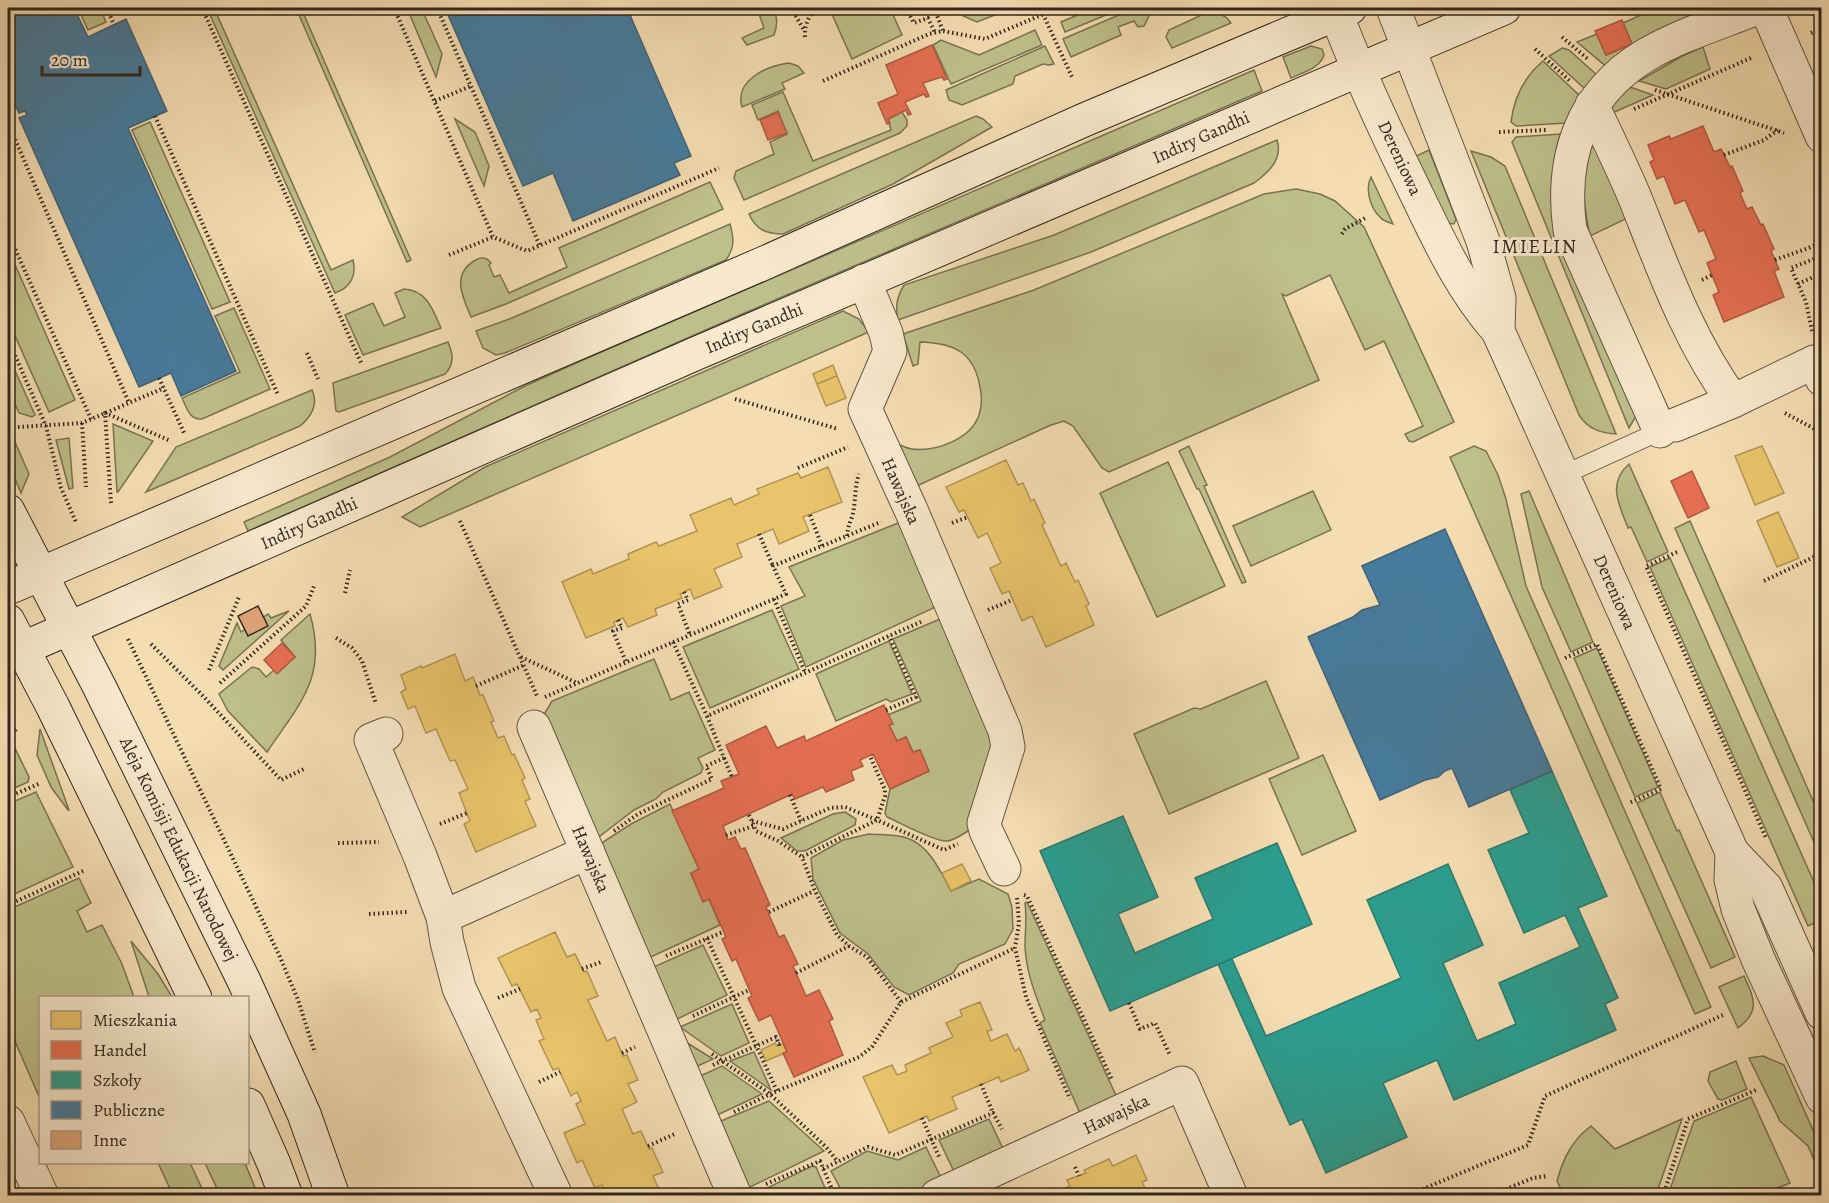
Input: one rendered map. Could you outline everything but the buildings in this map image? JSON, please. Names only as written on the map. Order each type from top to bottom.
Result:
[{"type":"street","name":"Dereniowa","points":[[1393,8],[1489,258],[1499,298],[1498,331]]},
{"type":"street","name":"Indiry Gandhi","points":[[12,642],[68,629],[864,281],[1504,8]]},
{"type":"street","points":[[1756,8],[1658,49],[1618,78],[1597,114],[1580,127],[1569,169],[1566,200],[1570,230],[1668,428],[1733,401],[1814,362],[1821,379]]},
{"type":"street","points":[[1766,8],[1821,136]]},
{"type":"street","name":"Dereniowa","points":[[1340,10],[1359,70],[1395,150],[1447,257],[1481,311],[1498,331],[1732,852],[1766,888],[1821,1009]]},
{"type":"street","points":[[8,588],[762,264],[1084,120],[1340,10]]},
{"type":"street","points":[[1597,114],[1633,195],[1672,293],[1700,350],[1733,401]]},
{"type":"street","name":"Hawajska","points":[[864,281],[886,333],[890,351],[865,409],[1005,731],[1008,747],[986,813],[984,823],[986,831]]},
{"type":"street","name":"Aleja Komisji Edukacji Narodowej","points":[[8,511],[39,575],[103,695],[271,1038],[304,1114],[333,1196]]},
{"type":"street","points":[[12,642],[53,708],[194,996]]},
{"type":"street","name":"Hawajska","points":[[536,713],[588,852],[638,969],[669,1027],[684,1076],[706,1125],[748,1191]]},
{"type":"street","points":[[383,724],[371,740],[443,917],[459,988],[556,1196]]},
{"type":"street","points":[[986,831],[1004,869]]},
{"type":"street","points":[[443,917],[588,852]]},
{"type":"street","name":"Dereniowa","points":[[1732,852],[1731,880],[1744,926],[1821,1096]]},
{"type":"street","points":[[1182,1083],[1231,1196]]},
{"type":"street","name":"Hawajska","points":[[937,1196],[1182,1083]]},
{"type":"street","points":[[249,1107],[286,1196]]},
{"type":"street","points":[[8,1122],[42,1196]]},
{"type":"lane","points":[[1563,475],[1668,428]]},
{"type":"path","points":[[107,8],[114,25]]},
{"type":"path","points":[[202,8],[362,365]]},
{"type":"path","points":[[394,8],[493,237],[527,251],[719,168]]},
{"type":"path","points":[[438,8],[540,246]]},
{"type":"path","points":[[791,8],[804,30],[805,37]]},
{"type":"path","points":[[804,30],[815,8]]},
{"type":"path","points":[[906,8],[914,23],[928,18],[934,33]]},
{"type":"path","points":[[934,8],[943,31]]},
{"type":"path","points":[[824,81],[934,33],[943,31],[985,39],[1058,8]]},
{"type":"path","points":[[1043,14],[1071,77]]},
{"type":"path","points":[[1535,49],[1583,93],[1597,114],[1668,94],[1821,28]]},
{"type":"path","points":[[1562,37],[1588,60]]},
{"type":"path","points":[[1618,78],[1787,134]]},
{"type":"path","points":[[435,102],[471,86]]},
{"type":"path","points":[[155,116],[278,395]]},
{"type":"path","points":[[8,123],[129,403]]},
{"type":"path","points":[[1499,132],[1539,130]]},
{"type":"path","points":[[1724,155],[1764,140],[1777,130]]},
{"type":"path","points":[[1342,234],[1345,229],[1367,217]]},
{"type":"path","points":[[8,233],[91,419]]},
{"type":"path","points":[[449,255],[493,237]]},
{"type":"path","points":[[1775,261],[1821,245]]},
{"type":"path","points":[[8,252],[15,249]]},
{"type":"path","points":[[1810,316],[1791,268],[1821,256]]},
{"type":"path","points":[[1798,284],[1821,273]]},
{"type":"path","points":[[8,339],[46,426],[62,488],[76,523]]},
{"type":"path","points":[[307,353],[318,379]]},
{"type":"path","points":[[159,378],[185,435]]},
{"type":"path","points":[[18,427],[82,423],[164,388]]},
{"type":"path","points":[[735,399],[860,436],[875,432]]},
{"type":"path","points":[[105,413],[171,441]]},
{"type":"path","points":[[105,413],[111,503]]},
{"type":"path","points":[[82,423],[86,487]]},
{"type":"path","points":[[798,468],[862,441],[875,432]]},
{"type":"path","points":[[847,536],[848,523],[852,517],[855,485],[858,475],[868,460],[869,444],[875,432]]},
{"type":"path","points":[[810,515],[822,546]]},
{"type":"path","points":[[460,521],[524,665],[536,713],[578,683],[786,594],[759,534]]},
{"type":"path","points":[[773,566],[878,523]]},
{"type":"path","points":[[1677,552],[1646,566],[1771,849]]},
{"type":"path","points":[[1764,581],[1821,553]]},
{"type":"path","points":[[345,592],[350,570]]},
{"type":"path","points":[[220,683],[306,606],[314,586]]},
{"type":"path","points":[[684,592],[688,600],[678,604],[690,635]]},
{"type":"path","points":[[209,670],[239,597]]},
{"type":"path","points":[[774,599],[805,672]]},
{"type":"path","points":[[707,716],[952,607]]},
{"type":"path","points":[[618,620],[622,628],[613,631],[626,662]]},
{"type":"path","points":[[886,710],[916,697],[889,636]]},
{"type":"path","points":[[336,638],[352,648],[362,661],[383,724]]},
{"type":"path","points":[[673,642],[732,777]]},
{"type":"path","points":[[151,644],[281,780],[306,768]]},
{"type":"path","points":[[1565,658],[1597,644],[1661,789],[1629,803]]},
{"type":"path","points":[[132,648],[280,957],[298,1000],[316,1054]]},
{"type":"path","points":[[520,657],[578,683]]},
{"type":"path","points":[[476,686],[524,665]]},
{"type":"path","points":[[8,741],[16,729]]},
{"type":"path","points":[[802,857],[877,820],[885,790],[870,756]]},
{"type":"path","points":[[588,852],[609,833],[638,814],[712,779],[706,765],[724,758]]},
{"type":"path","points":[[8,797],[41,783]]},
{"type":"path","points":[[790,795],[801,821]]},
{"type":"path","points":[[726,836],[753,823],[783,829],[830,808],[845,807],[944,850],[986,831]]},
{"type":"path","points":[[749,814],[756,831],[778,841],[802,857],[815,891],[837,935],[867,957],[901,1002]]},
{"type":"path","points":[[8,905],[85,870]]},
{"type":"path","points":[[769,912],[815,891]]},
{"type":"path","points":[[1083,1130],[1026,997],[1015,948],[1019,923],[1017,893],[1027,896],[1126,1110]]},
{"type":"path","points":[[638,969],[723,932]]},
{"type":"path","points":[[707,938],[777,1091]]},
{"type":"path","points":[[796,973],[849,946]]},
{"type":"path","points":[[706,1125],[770,1094],[859,1057],[872,1047],[901,1002],[1015,948]]},
{"type":"path","points":[[669,1027],[749,990]]},
{"type":"path","points":[[1129,1004],[1140,1029],[1155,1023],[1182,1083]]},
{"type":"path","points":[[1406,1196],[1528,1145],[1545,1096],[1723,1015]]},
{"type":"path","points":[[669,1027],[770,1094],[826,1147],[838,1162]]},
{"type":"path","points":[[684,1076],[776,1037],[779,1044],[783,1042]]},
{"type":"path","points":[[981,1084],[1000,1126]]},
{"type":"path","points":[[1663,1196],[1688,1119],[1756,1090]]},
{"type":"path","points":[[823,1169],[868,1147],[895,1155],[993,1113]]},
{"type":"path","points":[[922,1118],[939,1157]]},
{"type":"path","points":[[748,1191],[820,1161],[835,1196]]},
{"type":"path","points":[[1489,1196],[1533,1178],[1547,1176]]},
{"type":"path","points":[[1425,1187],[1425,1196]]},
{"type":"green space","points":[[78,8],[100,8],[106,22],[88,30]]},
{"type":"green space","points":[[207,8],[214,8],[331,270],[353,260],[354,271],[351,281],[340,291],[335,293]]},
{"type":"green space","points":[[296,8],[301,8],[411,260],[407,262]]},
{"type":"green space","points":[[407,8],[424,14],[442,54],[436,77]]},
{"type":"green space","points":[[757,8],[774,8],[777,22],[774,35],[747,45],[742,38],[764,28]]},
{"type":"green space","points":[[834,8],[890,8],[902,35],[852,59],[831,12]]},
{"type":"green space","points":[[959,8],[998,8],[1000,13],[977,22],[963,16]]},
{"type":"green space","points":[[1094,8],[1123,8],[1065,32],[1061,22]]},
{"type":"green space","points":[[1135,8],[1146,8],[1150,14],[1144,26],[1138,27],[1134,21],[1118,27],[1121,35],[1071,57],[1063,39]]},
{"type":"green space","points":[[1657,8],[1725,8],[1608,68],[1577,42],[1597,34],[1606,55],[1632,44],[1623,23]]},
{"type":"green space","points":[[1216,11],[1231,23],[1172,48],[1166,37],[1169,30],[1208,12]]},
{"type":"green space","points":[[1035,30],[1042,45],[951,84],[933,45],[941,40],[979,55]]},
{"type":"green space","points":[[1045,46],[1054,64],[1043,64],[1015,76],[1013,84],[962,105],[949,100],[946,90]]},
{"type":"green space","points":[[1311,46],[1322,49],[1324,55],[1322,60],[1310,70],[1291,78],[1283,57]]},
{"type":"green space","points":[[1703,47],[1710,69],[1666,89],[1639,81],[1684,55]]},
{"type":"green space","points":[[1562,48],[1569,50],[1598,76],[1586,90],[1549,56]]},
{"type":"green space","points":[[1543,61],[1581,97],[1566,123],[1516,126],[1511,122],[1517,96],[1530,74]]},
{"type":"green space","points":[[789,63],[798,66],[804,73],[782,83],[785,89],[742,107],[743,89],[754,76],[771,67]]},
{"type":"green space","points":[[1254,70],[1262,91],[740,315],[248,531],[244,522],[390,457],[525,386]]},
{"type":"green space","points":[[1630,87],[1653,95],[1610,114],[1607,110]]},
{"type":"green space","points":[[783,92],[813,161],[891,130],[888,119],[902,112],[907,120],[907,126],[900,133],[744,200],[734,178],[736,171],[774,154],[770,142],[787,134],[778,111],[758,120],[752,105]]},
{"type":"green space","points":[[976,116],[992,127],[893,184],[783,234],[763,230],[755,224],[749,214]]},
{"type":"green space","points":[[455,119],[475,132],[489,166],[484,186]]},
{"type":"green space","points":[[150,122],[230,302],[212,309],[132,130]]},
{"type":"green space","points":[[1561,134],[1554,171],[1636,416],[1629,428],[1512,142],[1516,137]]},
{"type":"green space","points":[[1277,140],[1276,159],[1269,170],[1254,183],[1091,252],[898,320],[897,302],[904,285],[1054,235]]},
{"type":"green space","points":[[1600,143],[1632,216],[1590,236],[1584,201],[1586,170],[1590,145]]},
{"type":"green space","points":[[1429,150],[1456,219],[1454,224],[1448,223],[1416,156]]},
{"type":"green space","points":[[1471,151],[1491,157],[1505,166],[1616,434],[1595,429],[1586,424],[1579,415]]},
{"type":"green space","points":[[1371,177],[1393,224],[1383,220],[1374,209],[1368,187]]},
{"type":"green space","points":[[710,182],[723,209],[506,304],[471,317],[462,295],[461,280],[467,267],[476,260],[487,259],[491,263],[489,265],[494,277],[500,275],[509,293],[567,267],[559,248]]},
{"type":"green space","points":[[1296,189],[1320,194],[1335,201],[1364,227],[1454,422],[1413,442],[1409,441],[1405,434],[1423,426],[1384,341],[1365,350],[1330,275],[1286,296],[1282,294],[1319,380],[1109,472],[1102,468],[1073,426],[1064,421],[910,489],[887,439],[912,449],[931,448],[952,442],[969,431],[975,423],[980,412],[981,390],[973,365],[952,347],[920,342],[918,364],[913,366],[903,334],[1034,290],[1264,194]]},
{"type":"green space","points":[[730,224],[733,243],[726,260],[505,353],[496,355],[483,348],[476,331],[512,318]]},
{"type":"green space","points":[[12,258],[75,400],[49,412],[8,320],[8,260]]},
{"type":"green space","points":[[404,289],[412,290],[424,297],[441,328],[363,355],[345,315],[373,303],[384,326],[405,317],[395,293]]},
{"type":"green space","points":[[234,308],[270,389],[202,419],[194,418],[182,398],[240,372],[215,316]]},
{"type":"green space","points":[[843,311],[859,319],[869,332],[420,527],[402,517],[485,467]]},
{"type":"green space","points":[[448,342],[452,358],[445,374],[339,412],[336,411],[333,383]]},
{"type":"green space","points":[[8,355],[35,415],[32,417],[19,413],[8,388]]},
{"type":"green space","points":[[312,390],[315,400],[313,410],[300,426],[146,492],[176,447]]},
{"type":"green space","points":[[113,424],[153,441],[118,492],[117,492]]},
{"type":"green space","points":[[8,426],[29,474],[21,493],[8,462]]},
{"type":"green space","points":[[69,438],[73,488],[69,489],[56,440]]},
{"type":"green space","points":[[1189,446],[1246,582],[1242,583],[1179,451]]},
{"type":"green space","points":[[1474,446],[1486,451],[1498,475],[1506,499],[1526,586],[1711,1007],[1695,1014],[1450,457]]},
{"type":"green space","points":[[1168,462],[1225,586],[1157,617],[1100,493]]},
{"type":"green space","points":[[1629,464],[1668,552],[1647,562],[1631,527],[1628,528],[1617,494],[1618,479]]},
{"type":"green space","points":[[1313,491],[1331,530],[1251,566],[1233,526]]},
{"type":"green space","points":[[1529,491],[1593,642],[1571,652],[1542,587],[1521,494]]},
{"type":"green space","points":[[903,521],[940,605],[806,667],[781,606],[805,596],[789,567]]},
{"type":"green space","points":[[1690,521],[1821,819],[1821,858],[1675,528]]},
{"type":"green space","points":[[1670,558],[1821,898],[1821,920],[1808,926],[1650,567]]},
{"type":"green space","points":[[772,610],[799,669],[710,708],[683,647]]},
{"type":"green space","points":[[289,611],[223,670],[219,666],[237,623],[241,632],[268,614],[271,618]]},
{"type":"green space","points":[[310,614],[316,655],[313,672],[300,703],[267,752],[228,711],[219,694],[252,667],[259,669],[266,677],[274,670],[277,673],[295,657],[281,640]]},
{"type":"green space","points":[[947,616],[1000,746],[968,831],[955,839],[946,841],[917,831],[887,817],[885,813],[890,789],[929,771],[920,750],[913,752],[906,737],[897,741],[889,725],[892,723],[888,715],[921,701],[893,639]]},
{"type":"green space","points":[[889,641],[912,694],[891,702],[886,699],[836,721],[816,674]]},
{"type":"green space","points":[[1597,648],[1658,787],[1635,797],[1574,658]]},
{"type":"green space","points":[[654,659],[671,700],[689,692],[715,750],[698,758],[703,768],[701,773],[634,810],[591,843],[543,716],[552,701]]},
{"type":"green space","points":[[1266,681],[1299,758],[1169,814],[1134,734]]},
{"type":"green space","points":[[40,729],[69,810],[51,787],[37,755]]},
{"type":"green space","points":[[13,744],[29,777],[28,782],[8,791],[8,752]]},
{"type":"green space","points":[[1323,755],[1356,831],[1302,855],[1269,779]]},
{"type":"green space","points":[[36,792],[73,867],[8,897],[8,804]]},
{"type":"green space","points":[[1660,792],[1735,957],[1711,968],[1637,803]]},
{"type":"green space","points":[[670,804],[699,869],[691,874],[703,901],[709,899],[720,925],[642,961],[597,846],[631,824]]},
{"type":"green space","points":[[845,812],[856,819],[855,825],[805,851],[797,851],[781,838],[833,814]]},
{"type":"green space","points":[[869,834],[898,836],[915,842],[928,853],[951,891],[979,879],[1008,894],[1012,907],[1013,929],[1005,944],[959,964],[953,973],[909,995],[894,987],[868,954],[840,933],[813,879],[811,858],[843,840]]},
{"type":"green space","points":[[79,878],[91,903],[77,911],[87,932],[102,925],[122,964],[134,996],[39,996],[39,1097],[8,1025],[8,910]]},
{"type":"green space","points":[[1027,902],[1119,1102],[1083,1120],[1040,1023],[1045,1020],[1027,966],[1025,903]]},
{"type":"green space","points":[[131,941],[158,974],[171,996],[149,996]]},
{"type":"green space","points":[[703,945],[727,995],[673,1021],[647,970]]},
{"type":"green space","points":[[1744,976],[1753,998],[1753,1010],[1738,1028],[1719,987]]},
{"type":"green space","points":[[732,1004],[749,1043],[721,1056],[680,1027]]},
{"type":"green space","points":[[673,1034],[713,1059],[689,1070]]},
{"type":"green space","points":[[754,1052],[771,1090],[730,1061]]},
{"type":"green space","points":[[1763,1056],[1784,1065],[1821,1148],[1821,1176],[1808,1146],[1780,1121],[1749,1058]]},
{"type":"green space","points":[[1736,1061],[1747,1089],[1722,1100],[1718,1099],[1708,1081],[1710,1072]]},
{"type":"green space","points":[[722,1066],[762,1094],[711,1118],[696,1078]]},
{"type":"green space","points":[[1751,1097],[1790,1183],[1759,1195],[1668,1195],[1694,1121]]},
{"type":"green space","points":[[769,1101],[824,1151],[744,1190],[716,1123]]},
{"type":"green space","points":[[989,1119],[1006,1155],[957,1178],[939,1140]]},
{"type":"green space","points":[[1682,1119],[1656,1195],[1592,1195],[1590,1192],[1582,1195],[1564,1195],[1557,1181],[1562,1165],[1573,1144],[1591,1126],[1615,1149]]},
{"type":"green space","points":[[926,1147],[944,1184],[922,1195],[844,1195],[831,1171],[867,1151],[898,1160]]},
{"type":"green space","points":[[158,1164],[190,1164],[205,1195],[173,1195]]},
{"type":"green space","points":[[205,1164],[245,1164],[258,1195],[220,1195]]},
{"type":"green space","points":[[812,1166],[816,1167],[828,1195],[753,1195]]},
{"type":"district","name":"IMIELIN","points":[[1535,246]]}]
